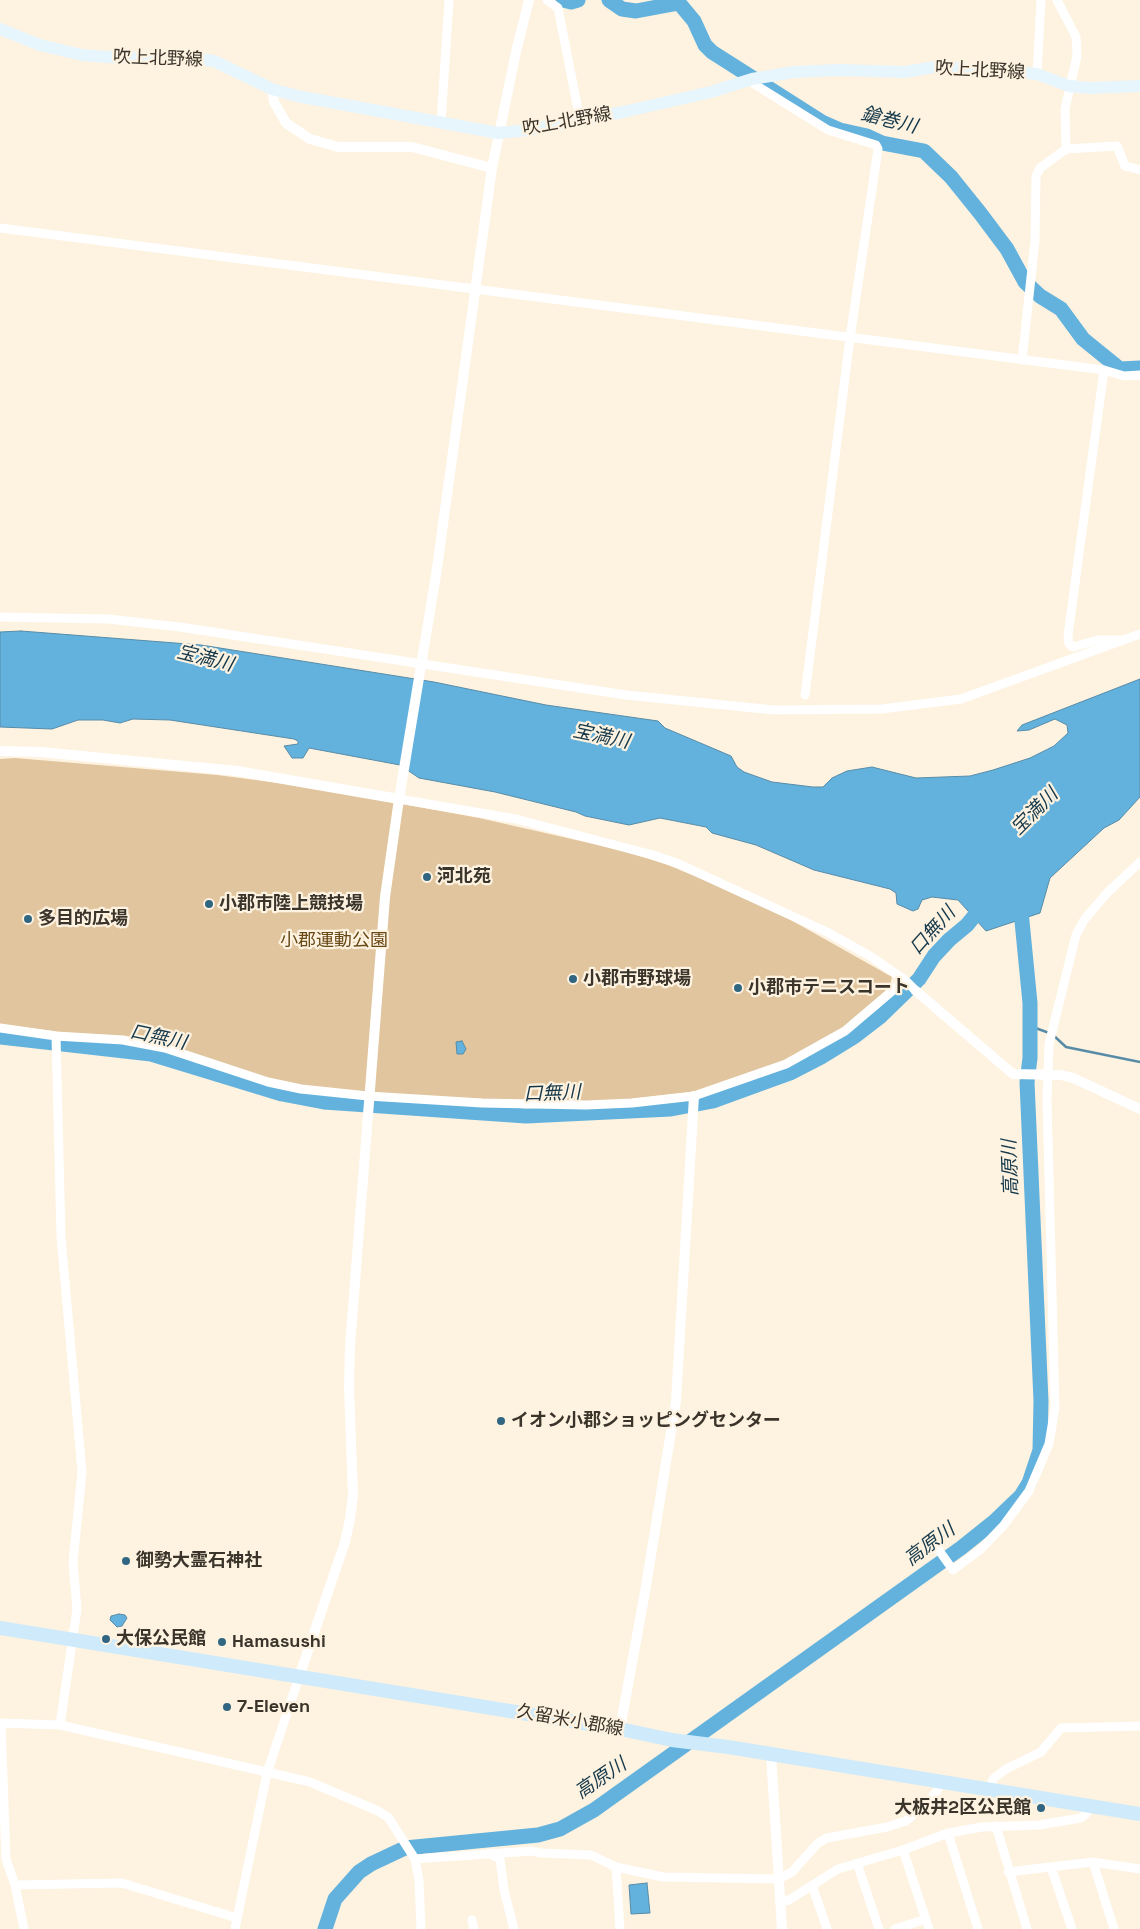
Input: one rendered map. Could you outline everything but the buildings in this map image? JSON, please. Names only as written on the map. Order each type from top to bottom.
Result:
[{"type":"main road","name":"吹上北野線","points":[[0,29],[40,45],[82,55],[121,58],[186,56],[214,61],[272,89],[498,133],[529,130],[580,120],[711,92],[752,79],[794,72],[840,70],[905,72],[940,66],[986,72],[1006,71],[1037,74],[1069,86],[1090,88],[1140,86]]},
{"type":"main road","name":"久留米小郡線","points":[[0,1628],[72,1642],[620,1729],[678,1741],[1140,1814]]},
{"type":"street","points":[[441,123],[449,0]]},
{"type":"street","points":[[235,1929],[267,1773],[345,1542],[350,1519],[353,1496],[349,1386],[350,1346],[380,947],[399,794],[423,665],[492,168],[498,133],[529,0]]},
{"type":"street","points":[[547,0],[558,8],[580,120]]},
{"type":"street","points":[[1037,74],[1041,0]]},
{"type":"street","points":[[1057,0],[1076,37],[1077,56],[1065,109],[1066,149]]},
{"type":"street","points":[[752,79],[754,84],[828,130],[876,145],[878,149],[850,338],[805,696]]},
{"type":"street","points":[[272,89],[274,102],[286,123],[310,139],[338,147],[412,146],[492,168]]},
{"type":"street","points":[[1022,360],[1035,240],[1036,176],[1040,168],[1066,149],[1117,146],[1125,166],[1140,170]]},
{"type":"street","points":[[0,228],[1104,370],[1124,376],[1140,374]]},
{"type":"street","points":[[1104,370],[1068,635],[1069,644],[1073,647],[1098,640],[1123,640]]},
{"type":"street","points":[[0,617],[117,620],[180,627],[626,695],[774,710],[882,709],[961,699],[1140,634]]},
{"type":"street","points":[[0,751],[41,752],[237,771],[399,794],[516,819],[653,855],[796,916],[870,956],[905,980],[997,1063],[1013,1074],[1047,1074],[1073,1078],[1140,1109]]},
{"type":"street","points":[[939,1550],[953,1570],[981,1549],[1015,1511],[1028,1491],[1042,1462],[1053,1431],[1055,1408],[1048,1179],[1047,1074],[1049,1044],[1076,935],[1084,920],[1108,892],[1140,862]]},
{"type":"street","points":[[0,1028],[56,1036],[123,1040],[156,1046],[268,1082],[301,1089],[368,1096],[482,1103],[586,1105],[632,1103],[694,1096],[786,1064],[845,1031],[905,980]]},
{"type":"street","points":[[56,1036],[58,1053],[61,1237],[82,1472],[72,1562],[77,1609],[60,1725]]},
{"type":"street","points":[[620,1729],[645,1592],[676,1401],[694,1096]]},
{"type":"street","points":[[24,1929],[15,1886],[6,1859],[1,1723],[60,1725],[310,1782],[376,1810],[388,1817],[414,1858],[420,1896],[421,1929]]},
{"type":"street","points":[[988,1790],[994,1778],[1006,1769],[1041,1752],[1061,1728],[1140,1726]]},
{"type":"street","points":[[771,1755],[782,1929]]},
{"type":"street","points":[[414,1858],[519,1850],[540,1854],[591,1855],[616,1867],[663,1877],[779,1879],[792,1872],[818,1843],[827,1838],[887,1827],[906,1821],[926,1804],[937,1791],[940,1782]]},
{"type":"street","points":[[780,1902],[789,1900],[838,1869],[903,1850],[948,1833],[996,1826],[1039,1825],[1081,1818],[1087,1813],[1087,1806]]},
{"type":"street","points":[[996,1826],[1008,1872],[1027,1929]]},
{"type":"street","points":[[948,1833],[978,1929]]},
{"type":"street","points":[[903,1850],[929,1929]]},
{"type":"street","points":[[489,1853],[500,1859],[504,1890],[514,1929]]},
{"type":"street","points":[[1008,1872],[1093,1862],[1140,1870]]},
{"type":"street","points":[[1093,1862],[1114,1929]]},
{"type":"street","points":[[857,1863],[878,1929]]},
{"type":"street","points":[[616,1867],[620,1929]]},
{"type":"street","points":[[1050,1867],[1072,1929]]},
{"type":"street","points":[[15,1886],[122,1883],[237,1918]]},
{"type":"street","points":[[812,1885],[827,1929]]},
{"type":"street","points":[[895,1929],[926,1919]]},
{"type":"green space","name":"小郡運動公園","points":[[15,758],[217,775],[309,787],[479,818],[620,850],[668,865],[766,906],[892,977],[889,989],[843,1028],[782,1063],[700,1091],[603,1102],[482,1102],[309,1087],[272,1079],[165,1046],[0,1024],[0,759]]},
{"type":"water","name":"宝満川","points":[[21,631],[201,645],[434,682],[546,705],[658,721],[665,728],[731,756],[737,767],[744,772],[772,782],[813,787],[823,787],[832,778],[847,771],[872,767],[916,778],[970,776],[1030,758],[1054,746],[1068,733],[1067,725],[1055,719],[1029,730],[1017,731],[1022,725],[1140,679],[1140,797],[1119,820],[1104,828],[1050,878],[1040,913],[986,931],[958,900],[932,897],[922,900],[918,909],[913,911],[897,904],[896,893],[890,889],[814,870],[756,845],[712,833],[706,827],[660,818],[629,825],[585,816],[576,812],[495,792],[419,778],[400,765],[309,748],[303,758],[292,758],[284,746],[298,744],[298,741],[294,739],[170,720],[133,719],[120,723],[103,720],[78,720],[52,729],[0,727],[0,632]]},
{"type":"water","points":[[462,1041],[466,1049],[463,1054],[457,1054],[456,1042]]},
{"type":"water","points":[[125,1615],[127,1618],[122,1626],[117,1627],[110,1620],[111,1616]]},
{"type":"water","points":[[647,1883],[650,1913],[631,1914],[629,1885]]},
{"type":"waterway","name":"鎗巻川","points":[[563,0],[571,2],[578,0]]},
{"type":"waterway","name":"鎗巻川","points":[[609,0],[622,9],[636,11],[679,3],[694,21],[705,45],[712,52],[822,122],[840,130],[867,136],[882,143],[924,151],[951,177],[980,213],[1007,249],[1025,282],[1040,296],[1061,309],[1083,339],[1120,369],[1140,368]]},
{"type":"waterway","name":"口無川","points":[[0,1037],[151,1054],[282,1094],[324,1102],[526,1116],[671,1109],[713,1101],[790,1073],[855,1036],[881,1016],[919,979],[934,956],[967,925],[980,909],[983,899]]},
{"type":"waterway","name":"高原川","points":[[325,1929],[335,1899],[359,1872],[371,1864],[405,1848],[538,1835],[560,1829],[594,1810],[961,1548],[996,1520],[1021,1496],[1029,1483],[1040,1450],[1041,1401],[1027,1082],[1030,1058],[1030,1003],[1020,901]]},
{"type":"waterway","points":[[1030,1026],[1052,1034],[1066,1047],[1140,1062]]},
{"type":"place","name":"河北苑","points":[[427,877]]},
{"type":"place","name":"小郡市陸上競技場","points":[[209,904]]},
{"type":"place","name":"多目的広場","points":[[28,919]]},
{"type":"place","name":"小郡市野球場","points":[[573,979]]},
{"type":"place","name":"小郡市テニスコート","points":[[738,988]]},
{"type":"place","name":"イオン小郡ショッピングセンター","points":[[501,1421]]},
{"type":"place","name":"御勢大霊石神社","points":[[126,1561]]},
{"type":"place","name":"大保公民館","points":[[106,1639]]},
{"type":"place","name":"Hamasushi","points":[[222,1642]]},
{"type":"place","name":"7-Eleven","points":[[227,1707]]},
{"type":"place","name":"大板井2区公民館","points":[[1041,1808]]}]
